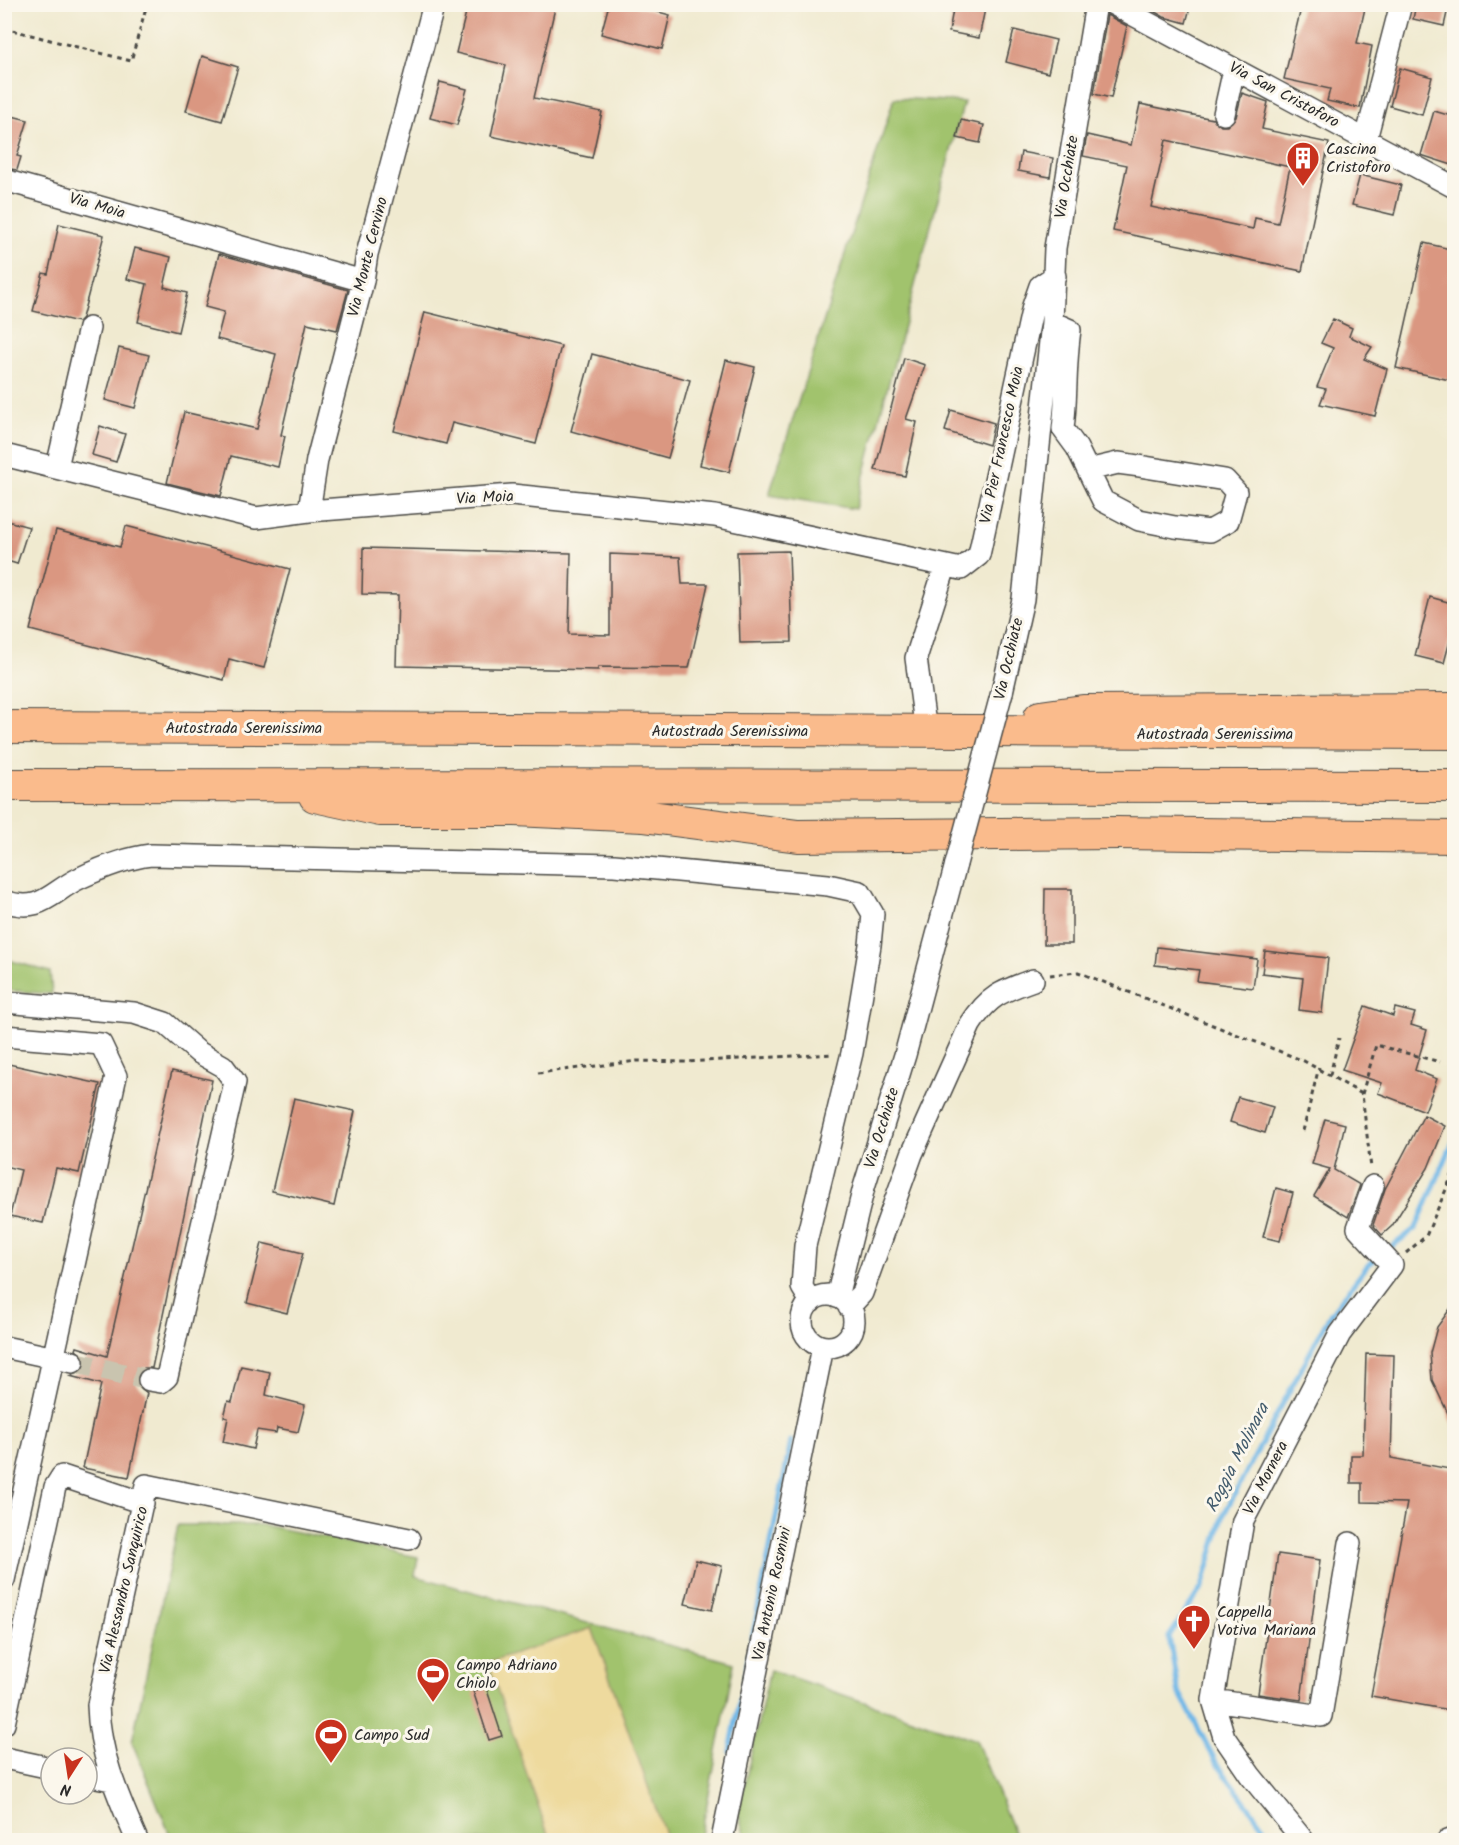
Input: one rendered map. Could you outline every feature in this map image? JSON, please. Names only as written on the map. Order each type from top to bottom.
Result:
[{"type":"highway","points":[[926,732],[1083,711],[1455,709]]},
{"type":"highway","name":"Autostrada Serenissima","points":[[4,727],[1455,734]]},
{"type":"highway","points":[[255,783],[380,810],[515,810],[643,816],[798,836],[1117,833],[1455,837]]},
{"type":"highway","points":[[4,784],[1455,786]]},
{"type":"street","name":"Via Monte Cervino","points":[[309,511],[317,460],[363,281],[367,254],[434,4]]},
{"type":"street","name":"Via Occhiate","points":[[843,1302],[864,1187],[905,1055],[1002,692],[1023,599],[1052,322],[1055,248],[1096,4]]},
{"type":"street","name":"Via San Cristoforo","points":[[1113,4],[1146,13],[1234,69],[1455,187]]},
{"type":"street","points":[[1366,140],[1401,4]]},
{"type":"street","points":[[1224,114],[1234,69]]},
{"type":"street","name":"Via Moia","points":[[4,180],[363,281]]},
{"type":"street","name":"Via Pier Francesco Moia","points":[[945,567],[961,569],[979,555],[1033,306],[1040,286],[1055,276]]},
{"type":"street","points":[[1052,322],[1070,330],[1065,365],[1066,400],[1063,429],[1088,470],[1103,501],[1139,520],[1210,531],[1228,521],[1236,492],[1225,480],[1139,465],[1118,463],[1088,470]]},
{"type":"street","points":[[57,467],[89,328]]},
{"type":"street","name":"Via Moia","points":[[4,455],[256,518],[309,511],[512,495],[715,516],[915,558],[945,567]]},
{"type":"street","points":[[926,732],[916,658],[945,567]]},
{"type":"street","points":[[4,901],[16,905],[38,904],[80,878],[122,860],[151,855],[614,865],[828,885],[860,892],[873,914],[852,1053],[805,1246],[802,1287],[811,1302]]},
{"type":"street","name":"Via Occhiate","points":[[843,1302],[862,1293],[878,1242],[912,1154],[969,1026],[981,1007],[997,993],[1033,980]]},
{"type":"street","points":[[4,1002],[134,1013],[165,1023],[198,1052],[223,1066],[235,1082],[166,1377],[161,1382],[149,1380]]},
{"type":"street","points":[[4,1036],[101,1044],[116,1076],[63,1360],[4,1580]]},
{"type":"street","points":[[1373,1186],[1358,1228],[1388,1261]]},
{"type":"street","name":"Via Mornera","points":[[1303,1840],[1250,1775],[1224,1737],[1213,1700],[1244,1521],[1340,1334],[1388,1261]]},
{"type":"street","points":[[824,1296],[843,1302],[854,1323],[847,1339],[831,1347],[823,1347],[809,1338],[802,1324],[803,1316],[811,1302],[824,1296]]},
{"type":"street","points":[[4,1347],[63,1360]]},
{"type":"street","name":"Via Antonio Rosmini","points":[[722,1840],[823,1347]]},
{"type":"street","points":[[4,1724],[58,1482],[62,1476],[143,1503]]},
{"type":"street","name":"Via Alessandro Sanquirico","points":[[137,1840],[111,1780],[99,1733],[98,1705],[146,1485],[409,1539]]},
{"type":"street","points":[[1213,1700],[1321,1716],[1350,1543]]},
{"type":"street","points":[[4,1758],[39,1765]]},
{"type":"street","points":[[99,1778],[111,1780]]},
{"type":"street","points":[[1448,1840],[1455,1838]]},
{"type":"path","points":[[4,28],[131,61],[147,4]]},
{"type":"path","points":[[1033,980],[1062,972],[1078,972],[1319,1067],[1362,1094]]},
{"type":"path","points":[[1330,1075],[1339,1038]]},
{"type":"path","points":[[1373,1186],[1362,1094],[1376,1046],[1440,1062]]},
{"type":"path","points":[[538,1073],[637,1061],[687,1062],[852,1053]]},
{"type":"path","points":[[1303,1131],[1319,1067]]},
{"type":"path","points":[[1388,1261],[1426,1236],[1455,1171]]},
{"type":"green space","points":[[894,98],[964,102],[855,509],[769,495]]},
{"type":"green space","points":[[5,959],[50,972],[52,994],[5,990]]},
{"type":"green space","name":"Campo Adriano Chiolo","points":[[178,1525],[263,1525],[418,1557],[415,1576],[734,1663],[700,1840],[172,1840],[132,1742]]},
{"type":"green space","points":[[770,1670],[976,1740],[1017,1840],[746,1840],[738,1813]]},
{"type":"sand","points":[[592,1628],[667,1840],[550,1840],[488,1663]]},
{"type":"building","points":[[468,4],[556,4],[534,98],[602,112],[592,158],[491,136],[506,65],[456,53]]},
{"type":"building","points":[[609,4],[628,4],[670,15],[662,49],[601,34]]},
{"type":"building","points":[[954,4],[986,4],[979,38],[949,32]]},
{"type":"building","points":[[1141,4],[1191,4],[1186,23],[1164,17]]},
{"type":"building","points":[[1302,4],[1366,4],[1357,43],[1372,46],[1360,108],[1327,101],[1330,89],[1284,79]]},
{"type":"building","points":[[1416,4],[1449,4],[1444,26],[1413,19]]},
{"type":"building","points":[[1107,15],[1127,26],[1111,98],[1094,94]]},
{"type":"building","points":[[1014,30],[1056,40],[1048,73],[1006,62]]},
{"type":"building","points":[[202,56],[238,67],[222,121],[186,111]]},
{"type":"building","points":[[1400,68],[1432,77],[1422,115],[1390,106]]},
{"type":"building","points":[[440,82],[467,89],[457,125],[430,118]]},
{"type":"building","name":"Cascina Cristoforo","points":[[1242,93],[1268,102],[1262,129],[1329,143],[1302,271],[1113,231],[1127,165],[1083,156],[1087,135],[1131,145],[1140,104],[1213,119],[1221,126],[1227,126],[1236,117]],"holes":[[[1166,140],[1290,167],[1278,223],[1255,218],[1253,229],[1151,207]]]},
{"type":"building","points":[[1434,111],[1455,117],[1455,166],[1421,155]]},
{"type":"building","points":[[4,114],[28,120],[17,156],[21,157],[17,170],[4,168]]},
{"type":"building","points":[[961,120],[984,125],[980,143],[957,138]]},
{"type":"building","points":[[1021,152],[1053,158],[1050,177],[1018,171]]},
{"type":"building","points":[[1360,175],[1401,185],[1394,215],[1352,205]]},
{"type":"building","points":[[59,224],[104,235],[82,318],[78,322],[33,311],[43,273],[48,274]]},
{"type":"building","points":[[1424,243],[1455,250],[1455,362],[1450,380],[1396,368]]},
{"type":"building","points":[[135,248],[171,257],[164,287],[187,293],[178,332],[138,322],[147,284],[127,279]]},
{"type":"building","points":[[219,254],[348,290],[337,330],[307,323],[281,435],[285,436],[278,467],[231,456],[221,496],[167,483],[184,412],[257,429],[276,354],[217,339],[224,312],[205,307]]},
{"type":"building","points":[[425,312],[561,346],[536,444],[452,423],[446,444],[394,431]]},
{"type":"building","points":[[1333,319],[1352,328],[1349,336],[1372,347],[1364,359],[1387,369],[1375,416],[1320,404],[1326,389],[1317,387],[1333,348],[1321,343]]},
{"type":"building","points":[[119,348],[149,355],[135,408],[105,400]]},
{"type":"building","points":[[592,354],[690,380],[668,458],[571,431]]},
{"type":"building","points":[[904,358],[925,365],[906,419],[917,422],[905,476],[875,470]]},
{"type":"building","points":[[726,360],[755,367],[729,472],[700,465]]},
{"type":"building","points":[[951,410],[994,423],[989,445],[945,431]]},
{"type":"building","points":[[100,426],[125,434],[116,462],[92,455]]},
{"type":"building","points":[[4,520],[29,527],[17,564],[4,560]]},
{"type":"building","points":[[126,526],[290,569],[264,668],[229,659],[224,680],[30,630],[56,530],[120,547]]},
{"type":"building","points":[[363,548],[571,553],[569,634],[610,635],[610,554],[680,557],[682,584],[708,584],[689,668],[598,667],[598,670],[396,666],[398,595],[362,594]]},
{"type":"building","points":[[789,551],[792,642],[740,643],[737,552]]},
{"type":"building","points":[[1430,597],[1455,604],[1455,622],[1444,663],[1415,656]]},
{"type":"building","points":[[1045,889],[1072,889],[1072,944],[1044,944]]},
{"type":"building","points":[[1157,947],[1257,959],[1253,988],[1197,981],[1199,970],[1155,965]]},
{"type":"building","points":[[1265,951],[1328,958],[1322,1013],[1299,1010],[1303,978],[1262,973]]},
{"type":"building","points":[[1365,1006],[1393,1016],[1395,1008],[1415,1013],[1411,1025],[1427,1030],[1415,1070],[1437,1079],[1425,1111],[1378,1093],[1382,1083],[1342,1070]]},
{"type":"building","points":[[4,1063],[100,1084],[79,1173],[56,1168],[43,1223],[10,1216],[21,1170],[4,1166]]},
{"type":"building","points":[[172,1071],[212,1080],[152,1368],[144,1368],[137,1377],[137,1385],[147,1393],[129,1477],[83,1468],[101,1384],[70,1376],[82,1371],[86,1364],[85,1358],[76,1350],[77,1347],[107,1356]]},
{"type":"building","points":[[1238,1097],[1273,1107],[1265,1133],[1230,1122]]},
{"type":"building","points":[[294,1098],[355,1111],[334,1206],[272,1191]]},
{"type":"building","points":[[1424,1115],[1445,1126],[1428,1168],[1392,1226],[1382,1235],[1373,1225],[1385,1189]]},
{"type":"building","points":[[1325,1119],[1345,1124],[1334,1170],[1360,1185],[1348,1217],[1314,1196],[1330,1169],[1312,1164]]},
{"type":"building","points":[[1276,1188],[1293,1193],[1280,1241],[1263,1237]]},
{"type":"building","points":[[262,1243],[303,1253],[287,1313],[247,1303]]},
{"type":"building","points":[[1455,1302],[1455,1428],[1432,1380],[1430,1353],[1437,1327]]},
{"type":"building","points":[[1366,1354],[1394,1355],[1391,1458],[1455,1470],[1455,1711],[1371,1696],[1407,1503],[1362,1502],[1362,1483],[1351,1483],[1351,1455],[1363,1455]]},
{"type":"building","points":[[241,1366],[270,1372],[266,1395],[305,1405],[298,1432],[277,1428],[276,1433],[257,1430],[253,1449],[223,1442],[228,1418],[224,1417],[228,1401],[232,1402]]},
{"type":"building","points":[[1278,1554],[1320,1560],[1301,1700],[1258,1694]]},
{"type":"building","points":[[696,1560],[722,1566],[712,1610],[685,1604]]},
{"type":"building","points":[[486,1687],[502,1736],[489,1740],[473,1691]]},
{"type":"waterway","name":"Roggia Molinara","points":[[1386,1251],[1416,1228],[1454,1140]]},
{"type":"waterway","name":"Roggia Molinara","points":[[1273,1840],[1216,1762],[1178,1690],[1169,1637],[1202,1587],[1224,1514],[1331,1313],[1368,1265],[1378,1257]]},
{"type":"waterway","points":[[730,1751],[791,1441]]},
{"type":"tunnel","points":[[73,1362],[149,1380]]},
{"type":"place","name":"Cascina Cristoforo","points":[[1303,187]]},
{"type":"place","name":"Cappella Votiva Mariana","points":[[1194,1650]]},
{"type":"place","name":"Campo Adriano Chiolo","points":[[433,1703]]},
{"type":"place","name":"Campo Sud","points":[[331,1764]]}]
